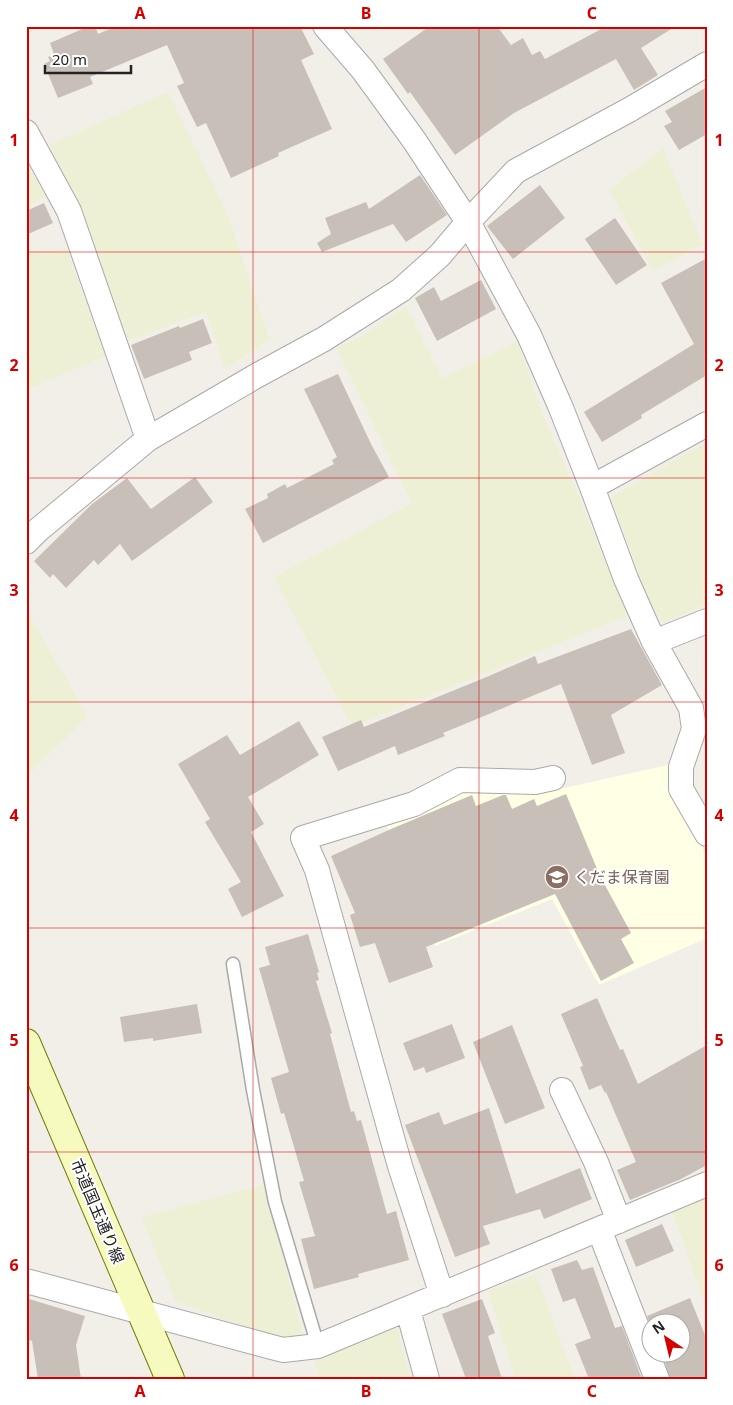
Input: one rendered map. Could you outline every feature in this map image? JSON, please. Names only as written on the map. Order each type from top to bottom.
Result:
[{"type":"street","points":[[325,26],[363,70],[414,140],[468,222],[529,334],[561,408],[626,578],[654,642],[691,708],[694,729],[681,767],[681,789],[707,834]]},
{"type":"street","points":[[26,542],[148,439],[324,339],[401,290],[440,255],[516,171],[629,110],[707,64]]},
{"type":"street","points":[[26,132],[69,211],[148,439]]},
{"type":"street","points":[[592,487],[707,424]]},
{"type":"street","points":[[654,642],[707,621]]},
{"type":"street","points":[[442,1295],[400,1166],[317,870],[303,838],[414,804],[460,780],[535,782],[553,778]]},
{"type":"street","name":"市道国玉通り線","points":[[26,1043],[170,1379]]},
{"type":"street","points":[[562,1090],[596,1162],[609,1225],[657,1379]]},
{"type":"street","points":[[26,1281],[283,1350],[318,1346],[707,1184]]},
{"type":"street","points":[[408,1310],[427,1379]]},
{"type":"lane","points":[[233,964],[253,1090],[275,1202],[318,1346]]},
{"type":"shaded area","points":[[168,92],[227,212],[270,340],[225,369],[206,312],[125,342],[81,206],[49,145]]},
{"type":"shaded area","points":[[663,148],[703,245],[653,271],[609,190]]},
{"type":"shaded area","points":[[26,163],[46,197],[26,207]]},
{"type":"shaded area","points":[[67,249],[106,356],[26,390],[26,251]]},
{"type":"shaded area","points":[[406,306],[442,378],[517,341],[544,418],[628,616],[352,727],[274,577],[412,503],[336,348],[360,337]]},
{"type":"shaded area","points":[[707,442],[707,604],[663,623],[648,601],[611,497]]},
{"type":"shaded area","points":[[26,609],[88,716],[26,777]]},
{"type":"shaded area","name":"くだま保育園","points":[[668,765],[670,792],[707,856],[707,938],[599,985],[552,899],[435,946],[386,823],[461,792],[546,792]]},
{"type":"shaded area","points":[[264,1185],[303,1334],[284,1340],[176,1302],[141,1217]]},
{"type":"shaded area","points":[[707,1197],[707,1311],[672,1211]]},
{"type":"shaded area","points":[[536,1274],[575,1379],[515,1379],[488,1291]]},
{"type":"shaded area","points":[[397,1327],[411,1379],[319,1379],[314,1359]]},
{"type":"building","points":[[89,26],[95,26],[98,34],[117,26],[300,26],[314,54],[301,60],[332,129],[278,153],[279,156],[231,178],[206,123],[197,127],[177,86],[184,83],[167,45],[90,77],[93,84],[58,98],[44,64],[50,61],[48,57],[54,54],[50,43]]},
{"type":"building","points":[[430,26],[497,26],[511,45],[523,38],[532,55],[540,51],[545,59],[607,26],[676,26],[641,48],[658,75],[634,90],[616,59],[514,113],[455,155],[410,92],[408,94],[383,59]]},
{"type":"building","points":[[707,87],[707,134],[679,150],[664,126],[672,122],[665,111]]},
{"type":"building","points":[[420,175],[447,215],[406,242],[393,224],[322,252],[317,243],[331,234],[325,218],[366,202],[369,209]]},
{"type":"building","points":[[540,185],[565,218],[513,259],[487,226]]},
{"type":"building","points":[[44,203],[53,223],[26,235],[26,211]]},
{"type":"building","points":[[615,218],[647,265],[616,285],[585,239]]},
{"type":"building","points":[[707,258],[707,375],[641,415],[642,418],[602,442],[584,412],[694,344],[661,283]]},
{"type":"building","points":[[481,280],[496,309],[437,341],[415,298],[434,287],[441,301]]},
{"type":"building","points":[[203,319],[212,343],[189,352],[192,360],[144,379],[131,345],[179,326],[180,328]]},
{"type":"building","points":[[338,374],[389,477],[263,543],[245,509],[268,498],[267,494],[285,484],[287,488],[334,464],[332,460],[337,457],[304,389]]},
{"type":"building","points":[[195,477],[213,502],[132,561],[120,544],[98,565],[94,560],[66,588],[53,574],[50,578],[34,561],[92,504],[127,478],[151,509]]},
{"type":"building","points":[[631,629],[662,685],[611,715],[625,753],[592,765],[561,684],[443,733],[445,736],[398,755],[395,746],[338,771],[322,737],[361,720],[364,727],[535,656],[538,664]]},
{"type":"building","points":[[299,721],[319,755],[248,797],[264,824],[251,832],[284,896],[242,917],[228,889],[241,882],[205,822],[210,819],[178,764],[227,735],[240,755]]},
{"type":"building","points":[[566,794],[600,876],[631,933],[621,939],[634,963],[601,981],[555,894],[426,947],[433,967],[389,983],[375,943],[360,947],[350,915],[355,913],[331,856],[472,795],[476,806],[506,795],[512,809],[534,799],[537,806]]},
{"type":"building","points":[[308,934],[319,972],[317,973],[319,980],[316,981],[332,1033],[330,1034],[351,1112],[354,1111],[357,1121],[361,1120],[387,1214],[396,1211],[409,1260],[358,1274],[359,1277],[314,1289],[301,1239],[315,1236],[299,1182],[304,1181],[284,1113],[281,1114],[271,1078],[289,1072],[259,968],[270,965],[265,947]]},
{"type":"building","points":[[597,998],[620,1050],[623,1049],[638,1084],[707,1045],[707,1165],[681,1179],[630,1200],[617,1170],[636,1162],[606,1092],[601,1085],[589,1090],[580,1067],[583,1066],[561,1014]]},
{"type":"building","points":[[197,1004],[202,1033],[153,1041],[153,1038],[124,1042],[120,1017]]},
{"type":"building","points":[[452,1024],[465,1058],[426,1073],[424,1067],[414,1071],[403,1043]]},
{"type":"building","points":[[512,1025],[545,1108],[505,1124],[473,1042]]},
{"type":"building","points":[[489,1108],[516,1194],[580,1168],[592,1199],[544,1219],[540,1209],[483,1226],[490,1244],[455,1257],[405,1125],[439,1112],[444,1125]]},
{"type":"building","points":[[662,1224],[674,1251],[636,1267],[625,1240]]},
{"type":"building","points":[[577,1260],[582,1270],[593,1267],[615,1328],[622,1326],[642,1379],[589,1379],[575,1344],[591,1338],[575,1298],[563,1302],[551,1269]]},
{"type":"building","points":[[26,1298],[85,1316],[76,1345],[81,1379],[38,1379],[32,1341],[26,1339]]},
{"type":"building","points":[[690,1298],[707,1340],[707,1379],[670,1379],[665,1362],[690,1362],[690,1312],[657,1312]]},
{"type":"building","points":[[482,1299],[495,1333],[488,1336],[502,1379],[466,1379],[442,1314]]},
{"type":"place","name":"くだま保育園","points":[[557,877]]}]
